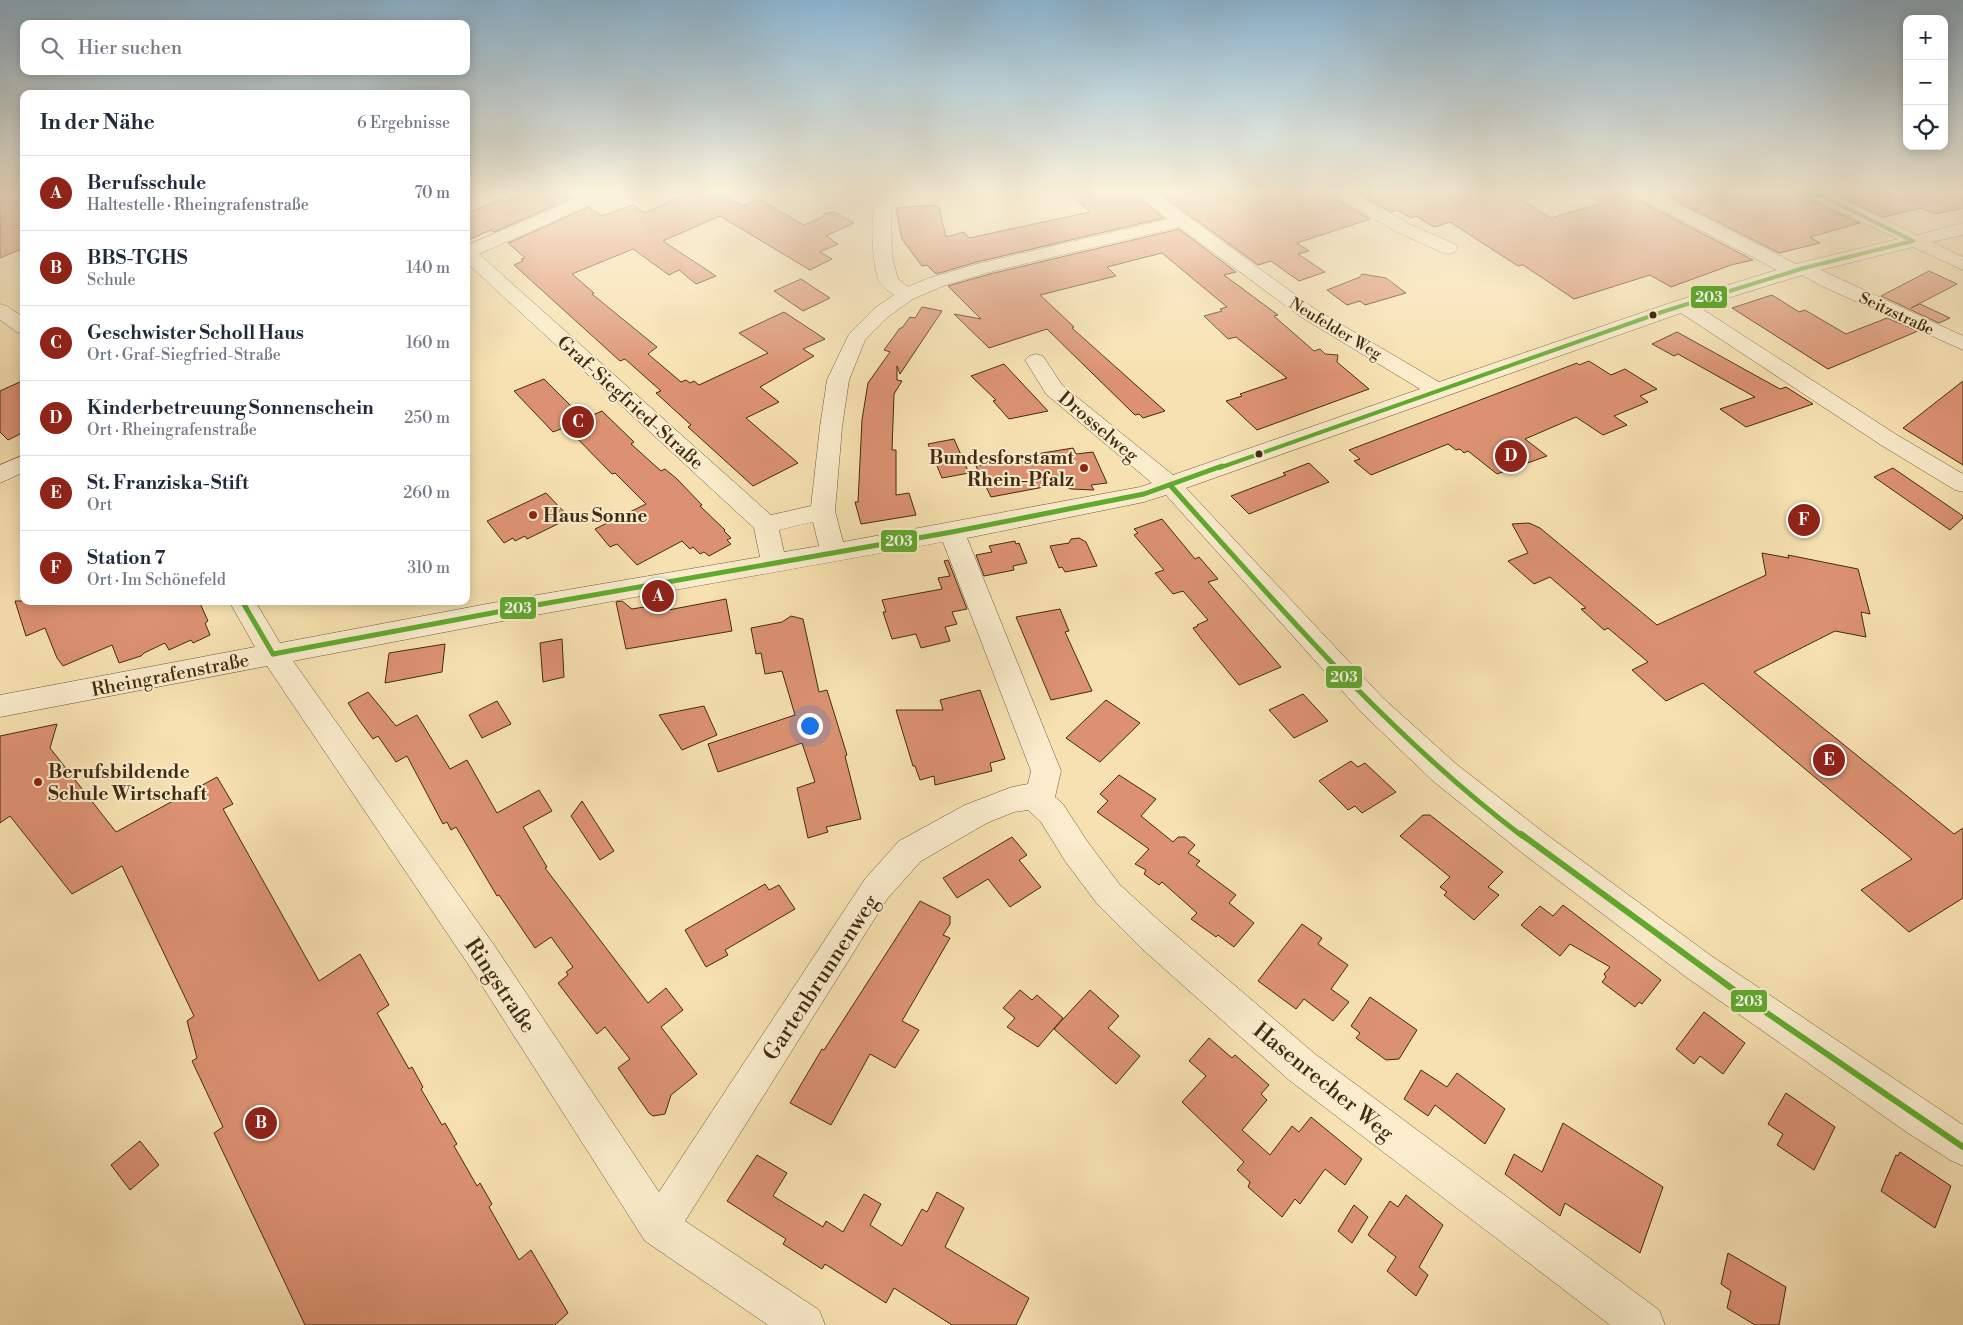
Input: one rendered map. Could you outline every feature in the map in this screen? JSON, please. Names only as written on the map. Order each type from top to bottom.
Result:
[{"type":"street","points":[[883,253],[889,281],[906,295]]},
{"type":"street","points":[[834,553],[823,511],[831,428],[838,380],[856,338],[882,312],[906,295],[936,282],[1048,253]]},
{"type":"street","name":"Neufelder Weg","points":[[1226,253],[1308,313],[1393,362],[1436,390]]},
{"type":"street","name":"Seitzstraße","points":[[1764,253],[1963,344]]},
{"type":"street","name":"Rheingrafenstraße","points":[[0,706],[273,654],[952,532],[1144,494],[1436,390],[1683,305],[1799,270],[1866,253]]},
{"type":"street","points":[[1939,253],[1963,264]]},
{"type":"street","name":"Graf-Siegfried-Straße","points":[[470,256],[766,524]]},
{"type":"street","points":[[1683,305],[1889,440],[1963,484]]},
{"type":"street","points":[[0,310],[20,325]]},
{"type":"street","name":"Drosselweg","points":[[1036,360],[1054,388],[1170,485],[1373,706],[1444,772],[1532,842],[1698,966],[1918,1118],[1963,1146]]},
{"type":"street","points":[[0,474],[20,464]]},
{"type":"street","points":[[774,563],[766,524],[823,511]]},
{"type":"street","points":[[952,532],[1046,771],[1039,801]]},
{"type":"street","name":"Ringstraße","points":[[244,605],[273,654],[482,956],[659,1227],[804,1325]]},
{"type":"street","name":"Gartenbrunnenweg","points":[[659,1227],[876,889],[894,866],[910,851],[976,814],[1012,800],[1028,797],[1039,801]]},
{"type":"street","name":"Hasenrecher Weg","points":[[1039,801],[1052,813],[1076,851],[1109,894],[1152,936],[1302,1067],[1644,1325]]},
{"type":"building","points":[[0,253],[12,253],[0,258]]},
{"type":"building","points":[[519,253],[624,253],[572,274],[594,293],[592,294],[657,347],[648,354],[681,382],[686,380],[690,383],[694,381],[699,385],[768,353],[739,333],[784,312],[825,339],[803,349],[814,356],[760,387],[779,402],[746,418],[798,463],[753,486],[688,427],[691,425],[656,393],[661,391],[625,359],[620,361],[514,265],[525,258]]},
{"type":"building","points":[[638,253],[681,253],[716,276],[696,284],[679,270],[669,275]]},
{"type":"building","points":[[781,253],[821,253],[832,259],[810,270]]},
{"type":"building","points":[[912,253],[1016,253],[936,274],[927,265],[922,266]]},
{"type":"building","points":[[1079,253],[1211,253],[1236,272],[1224,275],[1278,315],[1274,316],[1314,351],[1320,349],[1325,354],[1338,355],[1337,362],[1369,389],[1257,430],[1226,401],[1242,396],[1240,394],[1287,378],[1236,337],[1228,339],[1204,316],[1222,311],[1220,309],[1227,307],[1162,253],[1107,267],[1116,276],[1040,295],[1074,327],[1072,328],[1165,411],[1143,418],[1139,414],[1135,415],[1047,329],[989,348],[954,314],[981,319],[948,286]]},
{"type":"building","points":[[1241,253],[1302,253],[1298,254],[1325,272],[1299,281],[1271,261],[1258,265]]},
{"type":"building","points":[[1498,253],[1739,253],[1753,260],[1731,265],[1671,287],[1650,275],[1574,299],[1523,265],[1518,266]]},
{"type":"building","points":[[1929,271],[1957,284],[1911,308],[1920,304],[1950,318],[1939,323],[1881,296]]},
{"type":"building","points":[[1362,274],[1386,278],[1406,293],[1365,305],[1360,301],[1347,305],[1327,290],[1360,277]]},
{"type":"building","points":[[801,279],[830,298],[803,311],[774,291]]},
{"type":"building","points":[[1772,295],[1799,312],[1805,310],[1846,334],[1887,318],[1918,331],[1828,369],[1732,308]]},
{"type":"building","points":[[922,307],[942,311],[900,374],[897,366],[897,380],[902,381],[894,394],[892,450],[896,450],[896,495],[909,493],[916,515],[861,524],[855,502],[858,502],[862,420],[868,383],[890,352],[884,350],[900,328],[910,317],[915,318]]},
{"type":"building","points":[[1677,332],[1780,389],[1786,387],[1813,404],[1746,427],[1720,409],[1755,397],[1678,354],[1674,356],[1652,344]]},
{"type":"building","points":[[1589,361],[1611,375],[1625,369],[1657,389],[1640,396],[1648,402],[1614,416],[1627,425],[1603,435],[1576,417],[1525,439],[1547,456],[1497,474],[1468,451],[1464,453],[1460,449],[1456,450],[1448,444],[1371,475],[1354,461],[1360,459],[1349,450],[1577,363],[1579,365]]},
{"type":"building","points":[[1004,364],[1048,411],[1009,419],[993,401],[996,400],[971,376]]},
{"type":"building","points":[[544,379],[577,412],[579,411],[586,418],[602,411],[634,442],[631,444],[661,471],[665,469],[677,479],[702,505],[700,506],[725,530],[731,538],[727,540],[731,544],[709,556],[704,552],[700,554],[693,547],[690,549],[682,541],[637,565],[617,544],[610,547],[595,529],[646,504],[615,473],[612,474],[566,427],[553,432],[514,391]]},
{"type":"building","points":[[1963,381],[1963,465],[1903,428]]},
{"type":"building","points":[[20,382],[20,434],[8,440],[0,432],[0,391]]},
{"type":"building","points":[[954,439],[969,473],[942,478],[928,444]]},
{"type":"building","points":[[1073,448],[1076,454],[1093,452],[1107,483],[1091,485],[1094,490],[1071,489],[1060,484],[991,497],[976,466],[1007,461],[1006,459]]},
{"type":"building","points":[[1309,463],[1329,482],[1249,514],[1231,496],[1286,475],[1283,473]]},
{"type":"building","points":[[1893,468],[1963,516],[1963,518],[1950,530],[1874,477]]},
{"type":"building","name":"Haus Sonne","points":[[546,493],[570,518],[527,539],[525,536],[515,541],[513,538],[504,543],[487,521]]},
{"type":"building","points":[[1162,519],[1195,559],[1199,557],[1218,579],[1208,582],[1281,667],[1239,685],[1202,640],[1193,628],[1208,620],[1183,591],[1173,594],[1155,573],[1164,570],[1134,535],[1138,533],[1134,529]]},
{"type":"building","points":[[1529,523],[1540,528],[1657,625],[1766,575],[1762,553],[1789,558],[1788,555],[1858,569],[1870,614],[1861,612],[1866,637],[1835,631],[1754,672],[1954,834],[1963,828],[1963,898],[1909,932],[1861,890],[1912,859],[1703,683],[1666,701],[1632,670],[1648,662],[1608,628],[1604,630],[1581,609],[1586,608],[1550,577],[1534,584],[1508,561],[1528,553],[1512,524]]},
{"type":"building","points":[[1079,538],[1086,542],[1097,566],[1065,572],[1062,567],[1059,568],[1050,546],[1069,543],[1071,539]]},
{"type":"building","points":[[1015,541],[1016,544],[1019,543],[1027,563],[1013,566],[1014,570],[984,576],[976,555],[992,552],[989,546]]},
{"type":"building","points":[[948,560],[967,609],[952,612],[957,624],[945,627],[950,641],[921,648],[916,634],[892,639],[883,612],[886,612],[882,600],[942,589],[938,578],[950,576],[944,561]]},
{"type":"building","points":[[726,599],[732,631],[626,649],[616,602],[622,601],[632,609],[662,604],[663,611]]},
{"type":"building","points":[[15,601],[20,601],[20,605],[201,605],[208,621],[205,623],[210,635],[193,643],[191,640],[169,650],[165,643],[141,656],[119,663],[112,645],[63,666],[57,658],[45,628],[26,636]]},
{"type":"building","points":[[1060,609],[1069,631],[1065,632],[1092,691],[1051,700],[1016,617]]},
{"type":"building","points":[[791,616],[803,619],[819,692],[827,690],[847,755],[845,756],[861,819],[826,827],[828,832],[808,838],[797,788],[815,782],[802,743],[718,772],[708,744],[795,715],[782,671],[765,674],[761,653],[756,654],[751,628],[782,622]]},
{"type":"building","points":[[562,639],[564,677],[543,682],[540,643]]},
{"type":"building","points":[[445,644],[442,672],[385,683],[389,653]]},
{"type":"building","points":[[980,690],[1005,759],[990,763],[992,771],[935,785],[934,776],[920,780],[915,766],[913,766],[896,710],[943,710],[940,700]]},
{"type":"building","points":[[368,692],[396,726],[417,715],[450,769],[467,760],[497,813],[539,790],[552,811],[523,827],[547,867],[545,868],[648,1003],[666,988],[683,1010],[661,1027],[697,1074],[671,1095],[665,1114],[653,1116],[649,1113],[618,1068],[630,1059],[605,1027],[597,1034],[558,983],[568,975],[566,972],[573,967],[551,937],[535,948],[499,895],[497,896],[456,827],[451,830],[447,822],[443,824],[407,756],[396,762],[378,736],[373,739],[359,720],[348,703]]},
{"type":"building","points":[[1303,694],[1328,721],[1294,738],[1269,710]]},
{"type":"building","points":[[1106,700],[1140,723],[1100,762],[1066,738]]},
{"type":"building","points":[[497,701],[511,724],[482,738],[469,715]]},
{"type":"building","points":[[704,706],[717,735],[682,750],[659,715]]},
{"type":"building","points":[[57,724],[50,748],[116,832],[217,777],[233,804],[223,809],[319,981],[360,954],[389,1005],[377,1013],[409,1069],[412,1067],[423,1087],[421,1089],[442,1125],[445,1123],[457,1144],[454,1146],[477,1186],[480,1183],[492,1204],[489,1207],[519,1260],[531,1250],[568,1313],[555,1325],[305,1325],[214,1133],[223,1127],[192,1061],[197,1058],[187,1021],[194,1016],[122,866],[72,894],[10,816],[0,823],[0,736]]},
{"type":"building","points":[[1351,761],[1358,767],[1365,763],[1396,792],[1362,813],[1355,806],[1348,810],[1319,781]]},
{"type":"building","points":[[1119,775],[1156,799],[1141,816],[1173,842],[1178,837],[1185,837],[1195,845],[1188,853],[1200,861],[1196,865],[1236,895],[1229,903],[1254,923],[1234,947],[1191,919],[1197,913],[1162,882],[1159,885],[1144,874],[1146,870],[1135,864],[1149,849],[1097,812],[1108,801],[1100,794]]},
{"type":"building","points":[[582,801],[614,851],[600,860],[571,816]]},
{"type":"building","points":[[1423,815],[1430,815],[1503,872],[1488,887],[1499,895],[1474,920],[1444,895],[1447,892],[1440,887],[1450,877],[1400,836]]},
{"type":"building","points":[[1012,837],[1027,855],[1019,860],[1041,887],[1010,907],[988,879],[957,898],[943,878]]},
{"type":"building","points":[[765,884],[769,890],[779,885],[795,909],[725,950],[728,955],[706,967],[685,930]]},
{"type":"building","points":[[920,901],[950,916],[950,924],[943,935],[950,938],[902,1021],[919,1030],[895,1068],[870,1054],[831,1125],[790,1103],[822,1049],[824,1050]]},
{"type":"building","points":[[1563,905],[1661,980],[1642,1004],[1639,1002],[1635,1007],[1602,982],[1606,977],[1604,974],[1610,967],[1570,944],[1560,956],[1521,925],[1540,906],[1553,916]]},
{"type":"building","points":[[1302,924],[1322,938],[1318,944],[1348,965],[1331,989],[1349,1002],[1333,1021],[1304,999],[1296,1009],[1258,981]]},
{"type":"building","points":[[1020,990],[1032,1000],[1037,995],[1063,1018],[1038,1047],[1007,1027],[1015,1018],[1003,1008]]},
{"type":"building","points":[[1090,990],[1119,1016],[1108,1028],[1140,1056],[1116,1084],[1054,1029]]},
{"type":"building","points":[[1370,997],[1417,1030],[1399,1059],[1386,1060],[1356,1038],[1360,1033],[1351,1026]]},
{"type":"building","points":[[1704,1012],[1745,1043],[1723,1074],[1700,1056],[1694,1064],[1676,1049]]},
{"type":"building","points":[[1209,1038],[1232,1058],[1235,1055],[1269,1085],[1261,1094],[1267,1100],[1242,1130],[1270,1155],[1292,1126],[1299,1132],[1311,1117],[1362,1159],[1345,1185],[1325,1169],[1300,1204],[1295,1199],[1282,1217],[1248,1187],[1250,1182],[1237,1170],[1244,1162],[1182,1102],[1206,1076],[1189,1061]]},
{"type":"building","points":[[1421,1070],[1447,1087],[1457,1073],[1505,1109],[1485,1144],[1435,1105],[1428,1116],[1404,1099]]},
{"type":"building","points":[[1786,1093],[1835,1127],[1814,1170],[1777,1145],[1783,1134],[1768,1124]]},
{"type":"building","points":[[1563,1123],[1663,1187],[1640,1253],[1565,1203],[1560,1216],[1505,1174],[1514,1154],[1542,1172]]},
{"type":"building","points":[[140,1141],[159,1165],[130,1190],[111,1165]]},
{"type":"building","points":[[1900,1152],[1951,1186],[1935,1228],[1881,1191],[1896,1155],[1898,1156]]},
{"type":"building","points":[[757,1155],[787,1173],[773,1196],[823,1227],[826,1221],[843,1232],[864,1194],[881,1204],[870,1225],[902,1246],[922,1209],[927,1212],[937,1192],[964,1208],[945,1247],[1029,1298],[1016,1325],[952,1325],[894,1288],[886,1303],[825,1264],[822,1269],[783,1244],[786,1239],[727,1201]]},
{"type":"building","points":[[1406,1195],[1443,1225],[1419,1267],[1428,1275],[1416,1296],[1387,1271],[1396,1257],[1368,1235],[1390,1201],[1398,1207]]},
{"type":"building","points":[[1354,1205],[1368,1217],[1352,1243],[1338,1231]]},
{"type":"building","points":[[1728,1253],[1786,1287],[1779,1325],[1755,1325],[1727,1308],[1731,1291],[1721,1284]]},
{"type":"transit line","name":"203","points":[[273,654],[508,610],[952,532],[1144,494],[1665,311],[1804,268],[1865,253]]},
{"type":"transit line","name":"203","points":[[1170,485],[1336,669],[1406,739],[1464,790],[1529,840],[1745,998],[1831,1059],[1963,1147]]},
{"type":"transit line","name":"203","points":[[244,605],[273,654]]},
{"type":"place","name":"Geschwister Scholl Haus","points":[[578,422]]},
{"type":"place","name":"Kinderbetreuung Sonnenschein","points":[[1511,456]]},
{"type":"place","name":"Bundesforstamt Rhein-Pfalz","points":[[1084,468]]},
{"type":"place","name":"Haus Sonne","points":[[533,515]]},
{"type":"place","name":"Station 7","points":[[1804,520]]},
{"type":"place","name":"Berufsschule","points":[[658,596]]},
{"type":"place","name":"St. Franziska-Stift","points":[[1829,760]]},
{"type":"place","name":"Berufsbildende Schule Wirtschaft","points":[[38,782]]},
{"type":"place","name":"BBS-TGHS","points":[[261,1123]]}]
